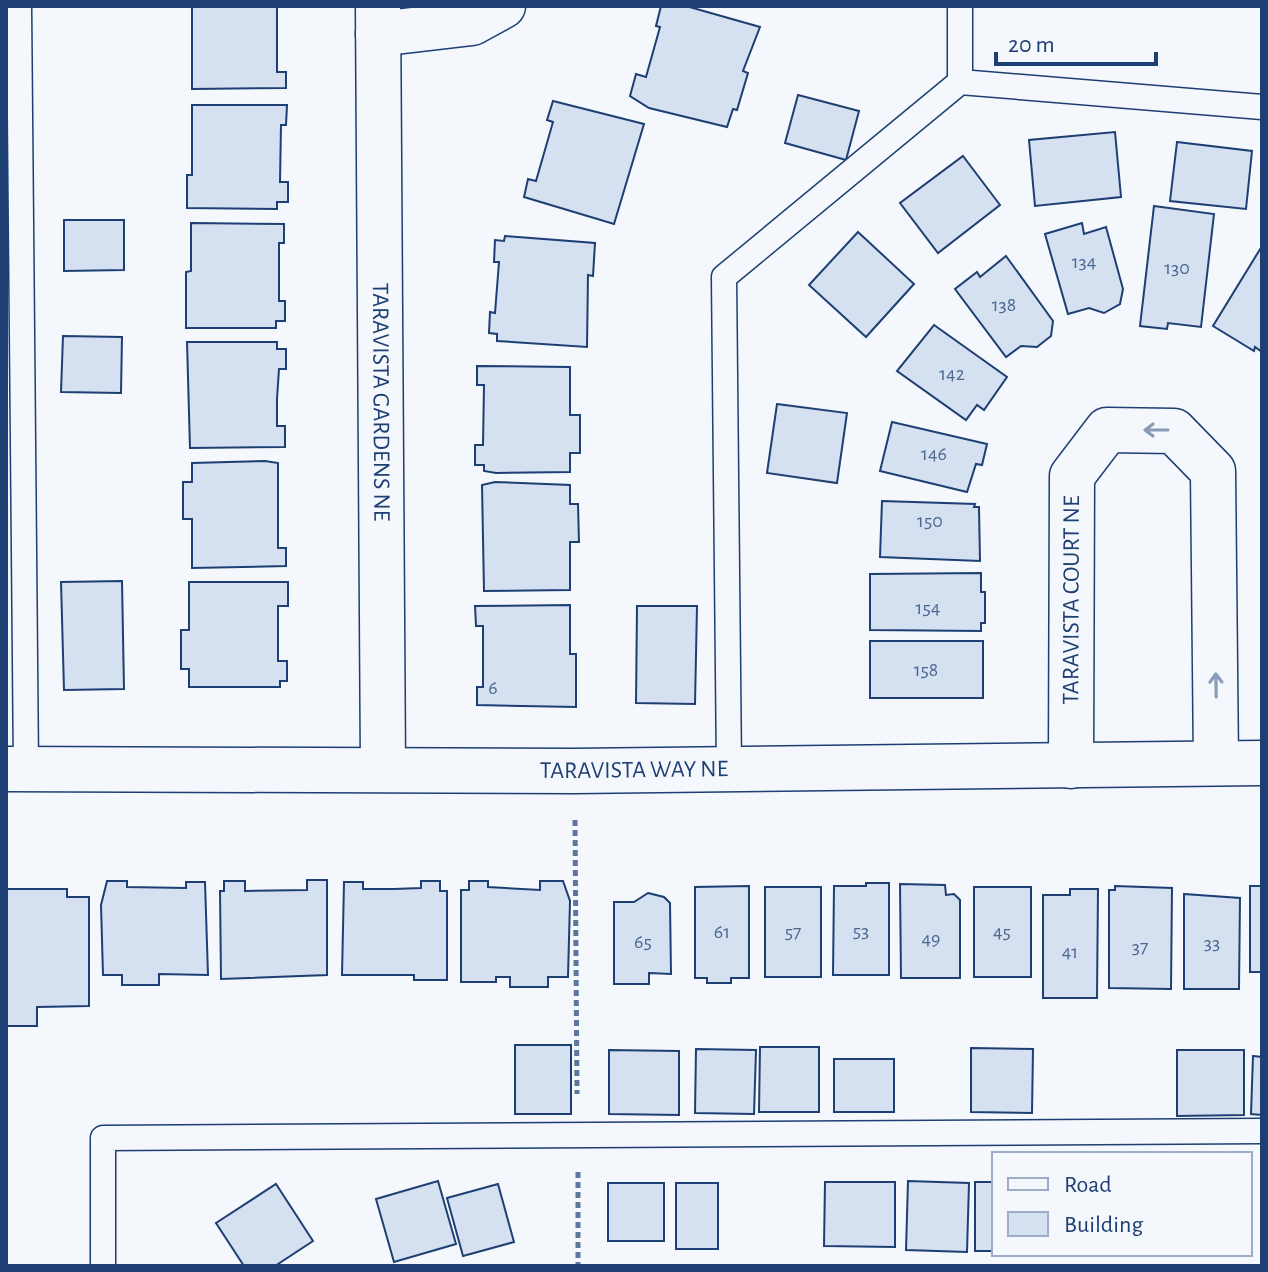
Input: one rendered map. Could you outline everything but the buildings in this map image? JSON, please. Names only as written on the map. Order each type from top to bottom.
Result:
[{"type":"street","name":"TARAVISTA GARDENS NE","points":[[383,768],[378,20],[472,23],[503,6]]},
{"type":"street","name":"TARAVISTA COURT NE","points":[[1071,766],[1072,476],[1107,430],[1174,431],[1213,471],[1216,763]]},
{"type":"street","name":"TARAVISTA WAY NE","points":[[16,769],[574,771],[1262,763]]},
{"type":"lane","points":[[16,769],[19,6]]},
{"type":"lane","points":[[960,6],[960,82]]},
{"type":"lane","points":[[729,769],[724,277],[960,82],[1262,107]]},
{"type":"lane","points":[[103,1266],[103,1138],[1262,1131]]},
{"type":"path","points":[[574,771],[578,1266]]}]
